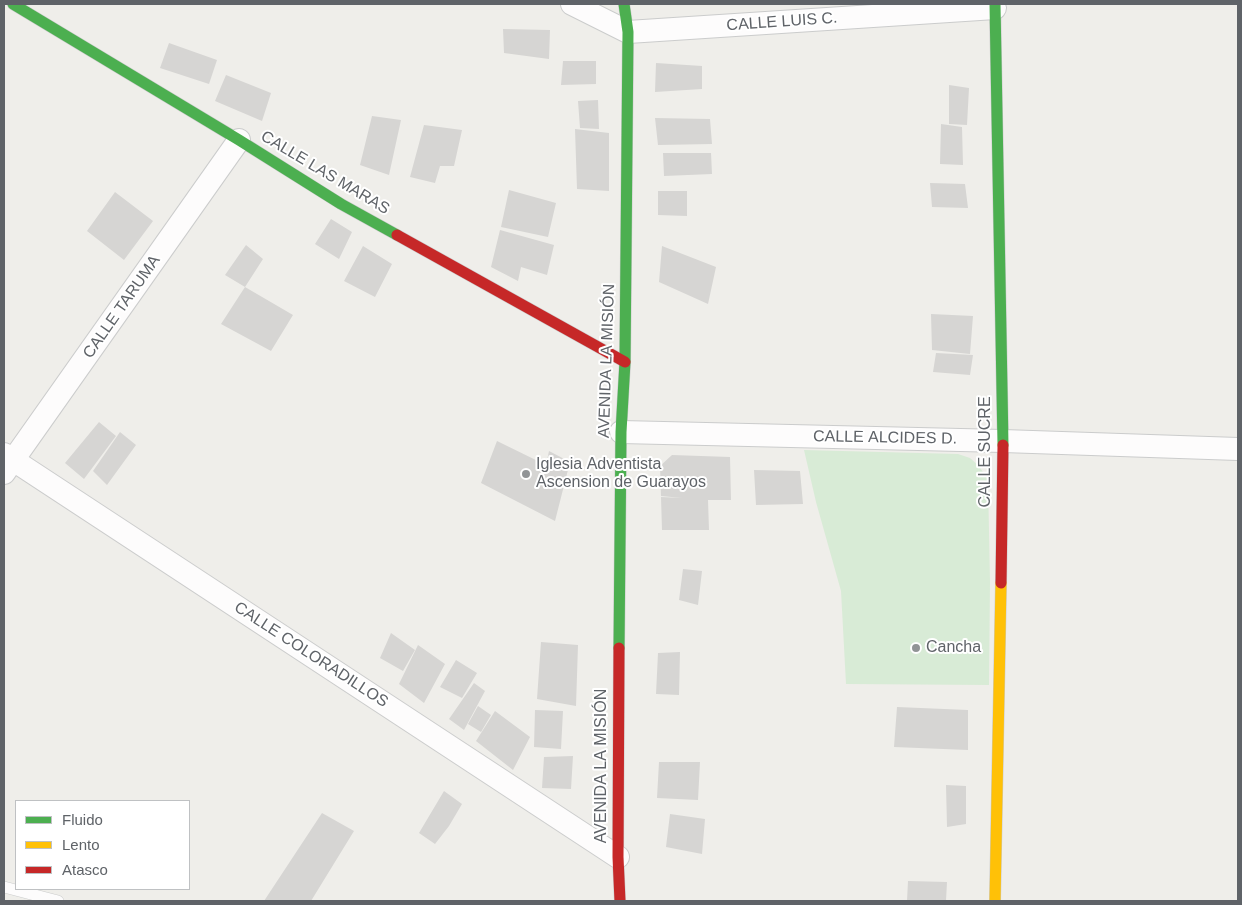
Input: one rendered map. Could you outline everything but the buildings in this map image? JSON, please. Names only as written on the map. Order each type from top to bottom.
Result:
[{"type":"street","name":"CALLE LAS MARAS","points":[[13,4],[239,140],[341,204],[625,362]]},
{"type":"street","points":[[572,4],[628,32]]},
{"type":"street","name":"AVENIDA LA MISIÓN","points":[[620,901],[618,857],[621,432],[625,362],[628,32],[624,4]]},
{"type":"street","name":"CALLE LUIS C.","points":[[628,32],[995,6]]},
{"type":"street","name":"CALLE SUCRE","points":[[995,6],[1003,441],[995,901]]},
{"type":"street","name":"CALLE TARUMA","points":[[7,462],[239,140]]},
{"type":"street","name":"CALLE ALCIDES D.","points":[[621,432],[1003,441],[1238,450]]},
{"type":"street","name":"CALLE COLORADILLOS","points":[[7,462],[618,857]]},
{"type":"lane","points":[[16,890],[58,901]]},
{"type":"green space","points":[[804,450],[958,454],[970,458],[979,466],[988,480],[990,582],[989,685],[846,684],[841,591],[816,502]]},
{"type":"traffic: fast","points":[[13,4],[239,140],[341,204],[397,235]]},
{"type":"traffic: fast","points":[[619,648],[621,432],[625,362],[628,32],[624,4]]},
{"type":"traffic: fast","points":[[995,4],[1003,445]]},
{"type":"traffic: slow","points":[[995,901],[1001,583]]},
{"type":"traffic: jam","points":[[397,235],[625,362]]},
{"type":"traffic: jam","points":[[1001,583],[1003,445]]},
{"type":"traffic: jam","points":[[619,648],[618,857],[620,901]]},
{"type":"place","name":"Iglesia Adventista Ascension de Guarayos","points":[[526,474]]},
{"type":"place","name":"Cancha","points":[[916,648]]}]
